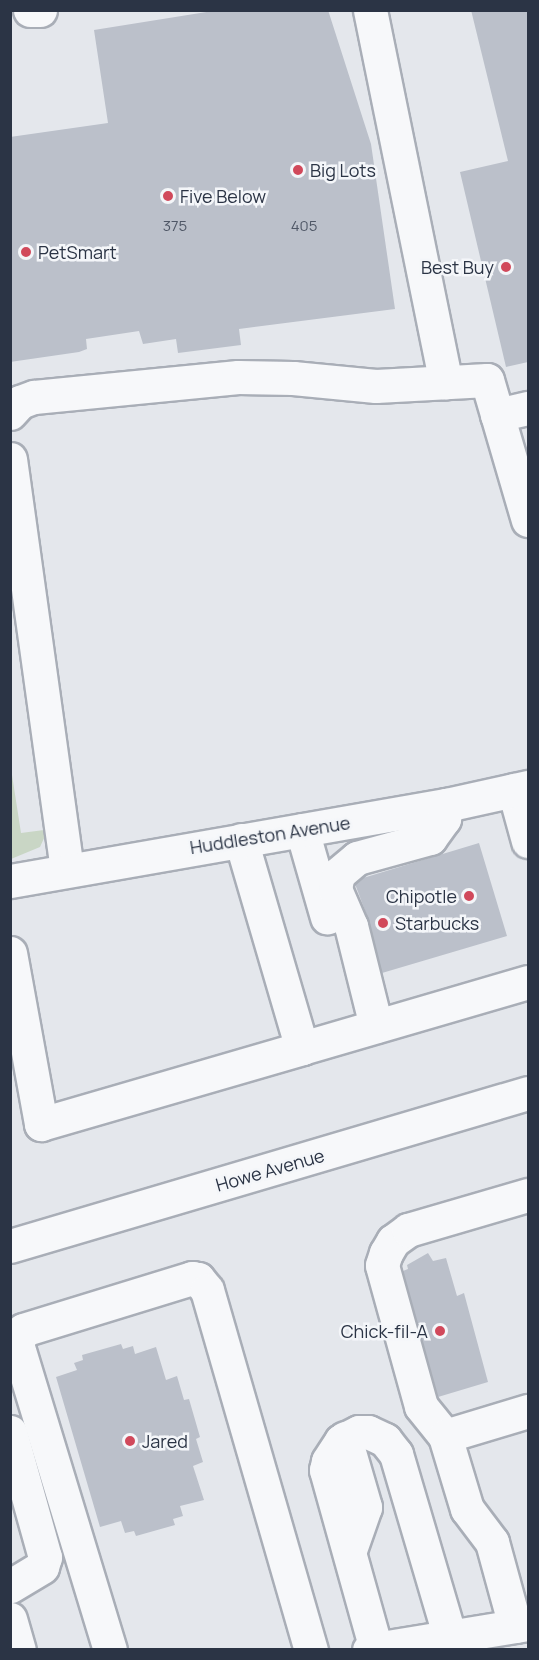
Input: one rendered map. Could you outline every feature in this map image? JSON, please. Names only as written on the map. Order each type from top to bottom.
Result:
[{"type":"street","points":[[30,10],[40,10]]},
{"type":"street","points":[[370,10],[446,382]]},
{"type":"street","points":[[10,413],[20,402],[34,397],[237,378],[293,378],[376,386],[487,381],[513,412],[528,520]]},
{"type":"street","points":[[10,459],[67,870]]},
{"type":"street","points":[[521,789],[528,841]]},
{"type":"street","name":"Huddleston Avenue","points":[[10,881],[446,805],[521,789]]},
{"type":"street","points":[[368,1028],[351,926],[335,889],[339,874],[357,858],[430,838],[444,819],[446,805]]},
{"type":"street","points":[[302,830],[368,1028]]},
{"type":"street","points":[[241,840],[302,1048]]},
{"type":"street","points":[[10,953],[41,1124],[528,981]]},
{"type":"street","name":"Howe Avenue","points":[[10,1246],[528,1093]]},
{"type":"street","points":[[450,1637],[396,1455],[385,1440],[369,1432],[359,1432],[345,1438],[333,1451],[326,1470],[350,1550],[372,1649],[450,1637],[522,1625],[492,1542],[467,1509],[445,1436],[421,1406],[382,1265],[393,1241],[408,1230],[528,1196]]},
{"type":"street","points":[[110,1650],[17,1343],[24,1330],[192,1278],[198,1279],[207,1290],[311,1650]]},
{"type":"street","points":[[445,1436],[528,1411]]},
{"type":"street","points":[[10,1432],[45,1557],[42,1567],[10,1586]]},
{"type":"street","points":[[10,1619],[19,1650]]},
{"type":"green space","points":[[10,762],[21,833],[44,830],[45,836],[40,847],[11,859]]},
{"type":"building","points":[[219,10],[328,10],[371,144],[395,309],[239,329],[241,345],[178,353],[176,339],[143,344],[139,331],[86,339],[87,349],[79,352],[10,362],[10,137],[108,123],[94,30]]},
{"type":"building","name":"Best Buy","points":[[471,10],[528,10],[528,362],[506,367],[460,172],[508,161]]},
{"type":"building","points":[[479,843],[507,936],[382,973],[369,921],[355,884],[363,878]]},
{"type":"building","points":[[428,1253],[433,1261],[446,1258],[457,1296],[464,1293],[488,1382],[438,1397],[403,1271],[408,1269],[407,1265]]},
{"type":"building","points":[[121,1344],[123,1349],[133,1346],[135,1354],[156,1347],[166,1380],[177,1376],[184,1400],[189,1399],[200,1437],[196,1439],[203,1462],[193,1466],[204,1500],[180,1506],[183,1516],[173,1519],[175,1525],[136,1536],[134,1531],[125,1533],[121,1521],[100,1527],[56,1377],[77,1370],[74,1363],[83,1360],[82,1355]]},
{"type":"place","name":"Big Lots","points":[[298,170]]},
{"type":"place","name":"Five Below","points":[[168,196]]},
{"type":"place","name":"PetSmart","points":[[26,252]]},
{"type":"place","name":"Best Buy","points":[[506,267]]},
{"type":"place","name":"Chipotle","points":[[469,896]]},
{"type":"place","name":"Starbucks","points":[[383,923]]},
{"type":"place","name":"Chick-fil-A","points":[[440,1331]]},
{"type":"place","name":"Jared","points":[[130,1441]]}]
